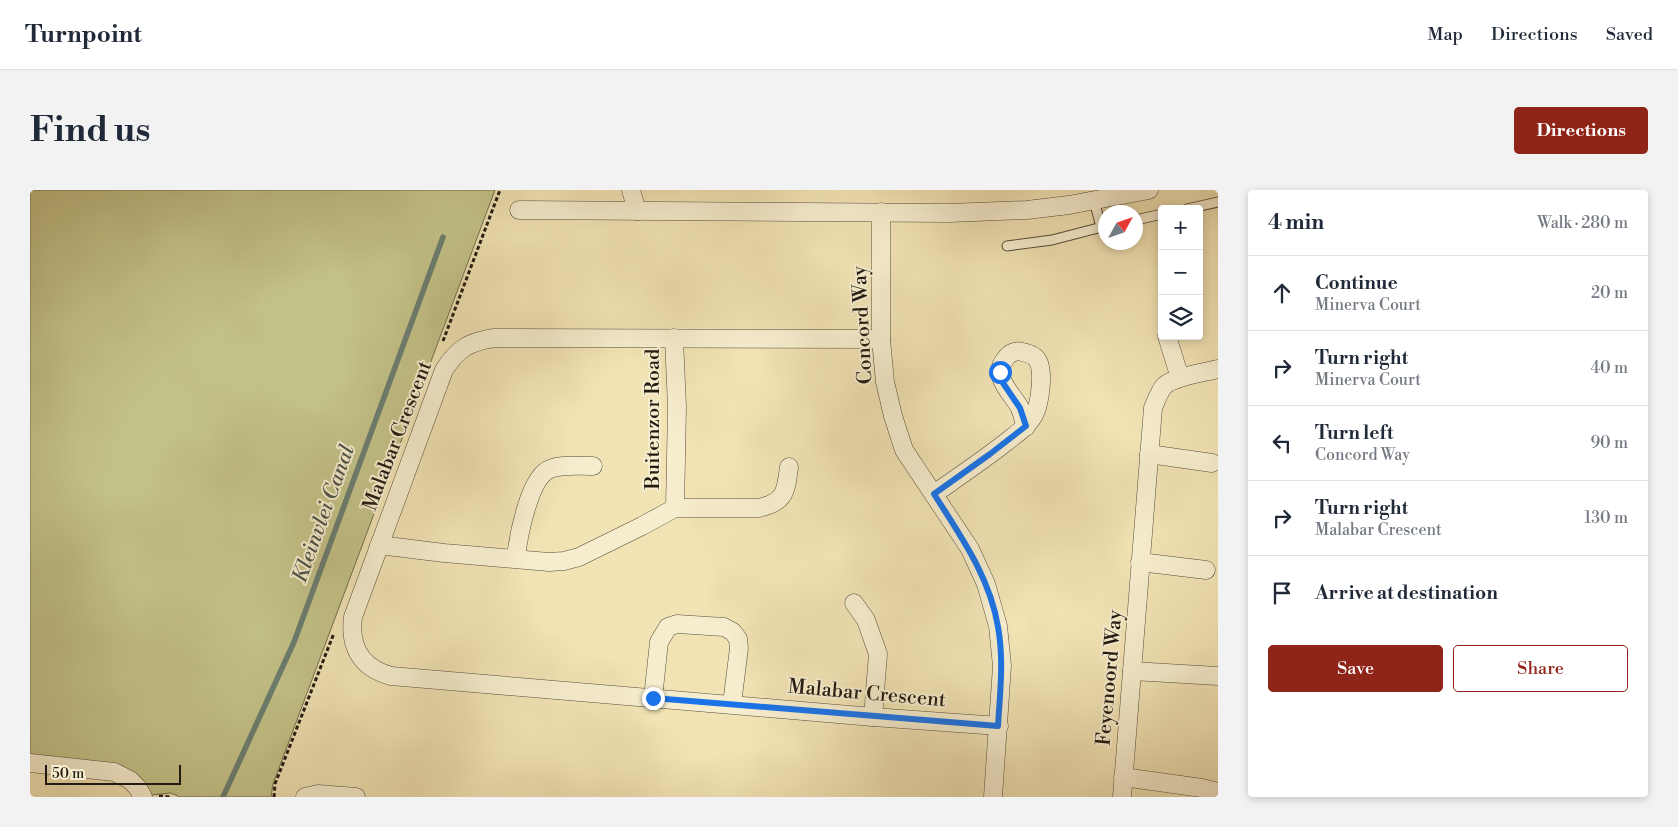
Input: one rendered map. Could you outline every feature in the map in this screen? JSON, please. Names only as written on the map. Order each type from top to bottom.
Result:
[{"type":"street","points":[[631,190],[637,211]]},
{"type":"street","points":[[519,210],[949,213],[1027,210],[1149,190]]},
{"type":"street","name":"Concord Way","points":[[881,212],[881,339],[885,382],[893,416],[904,450],[970,550],[986,584],[998,626],[1002,666],[993,797]]},
{"type":"street","name":"Malabar Crescent","points":[[881,339],[494,338],[478,340],[466,346],[454,355],[444,370],[353,617],[352,639],[361,658],[374,670],[391,676],[998,726]]},
{"type":"street","name":"Buitenzor Road","points":[[379,545],[444,553],[549,562],[564,561],[579,557],[675,508],[677,407],[674,338]]},
{"type":"street","points":[[1168,340],[1180,378]]},
{"type":"street","name":"Feyenoord Way","points":[[1122,797],[1153,408],[1164,386],[1180,378],[1218,369]]},
{"type":"street","points":[[934,494],[1026,426]]},
{"type":"street","points":[[1149,454],[1212,463]]},
{"type":"street","points":[[516,558],[522,520],[541,476],[547,470],[558,466],[593,466]]},
{"type":"street","points":[[675,508],[759,508],[772,505],[786,491],[789,467]]},
{"type":"street","points":[[1140,562],[1206,570]]},
{"type":"street","points":[[854,603],[866,620],[878,654],[873,717]]},
{"type":"street","points":[[653,698],[658,642],[668,627],[677,624],[724,628],[733,632],[738,639],[739,648],[732,704]]},
{"type":"street","points":[[1132,671],[1218,676]]},
{"type":"street","points":[[30,763],[114,772],[130,780],[147,796]]},
{"type":"street","points":[[1123,777],[1218,792]]},
{"type":"street","points":[[305,797],[318,794],[356,797]]},
{"type":"lane","points":[[1094,200],[1098,212]]},
{"type":"lane","points":[[1203,205],[1218,202]]},
{"type":"lane","points":[[1143,218],[1158,215]]},
{"type":"lane","points":[[1007,246],[1052,240],[1098,227]]},
{"type":"path","points":[[147,796],[171,797]]},
{"type":"shaded area","points":[[30,190],[495,190],[273,784],[271,797],[180,797],[171,793],[151,795],[138,777],[119,766],[30,755]]},
{"type":"waterway","name":"Kleinvlei Canal","points":[[223,797],[294,642],[443,237]]},
{"type":"route","points":[[653,698],[998,726],[1002,666],[998,626],[986,584],[970,550],[934,494],[1026,426],[1020,408],[1003,383],[1000,372]]}]
